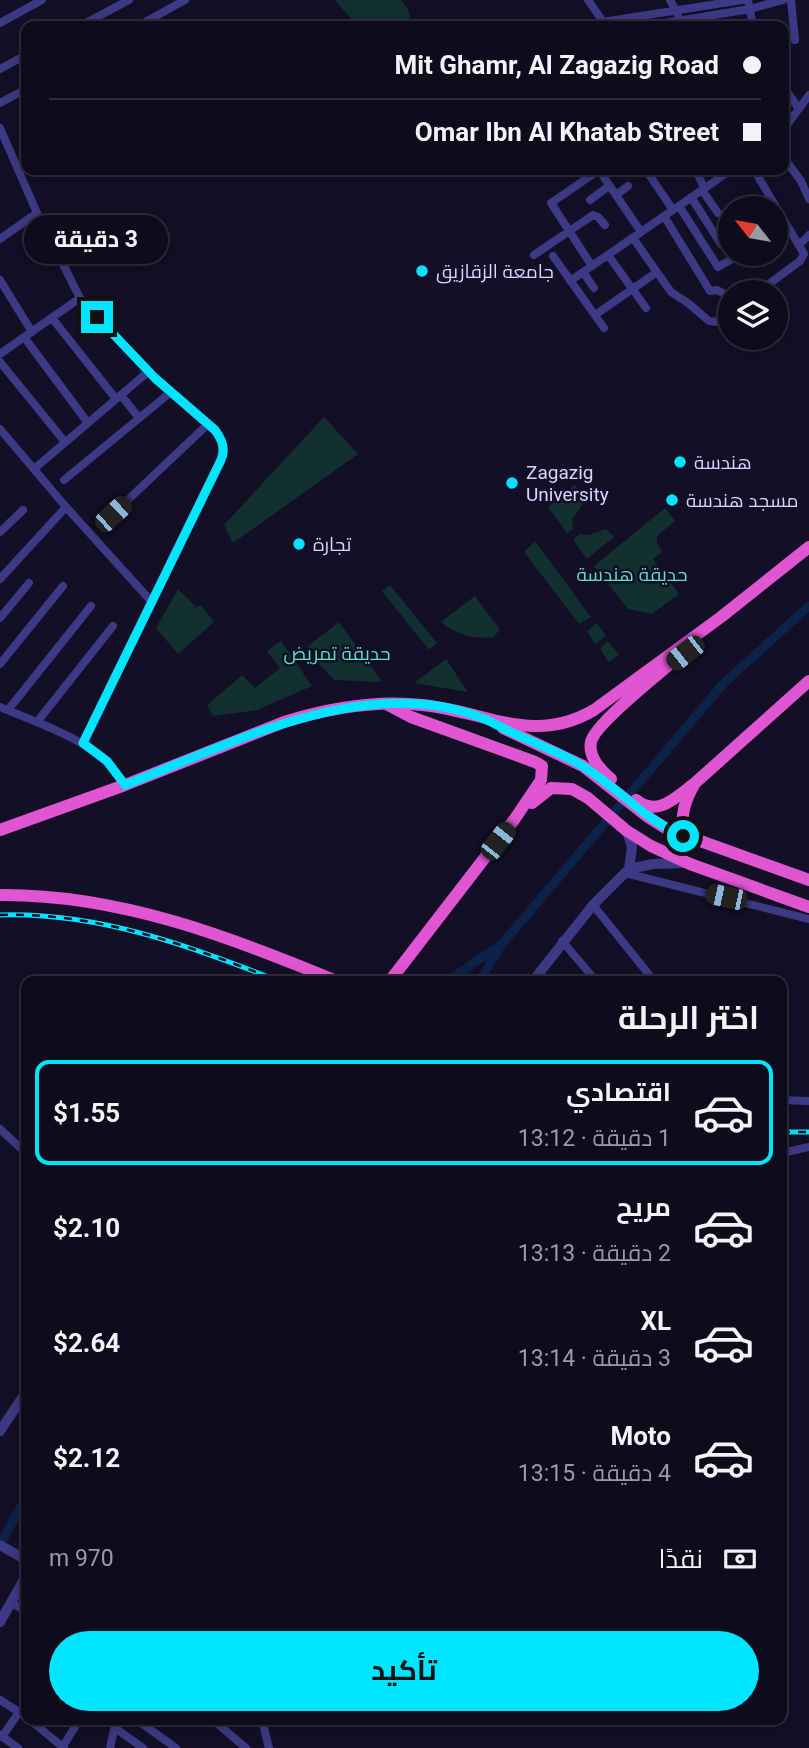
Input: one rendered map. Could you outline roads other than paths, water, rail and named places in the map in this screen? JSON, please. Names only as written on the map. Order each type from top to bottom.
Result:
[{"type":"highway","points":[[0,830],[304,716],[384,703],[424,705],[529,727],[572,721],[594,710],[699,633],[809,547]]},
{"type":"highway","points":[[605,779],[592,754],[590,743],[593,735],[606,720],[691,649],[699,633]]},
{"type":"highway","points":[[643,809],[662,806],[695,783],[809,681]]},
{"type":"highway","points":[[384,703],[411,717],[542,766],[543,776],[514,820],[394,976]]},
{"type":"highway","points":[[478,716],[570,759],[605,779],[656,822],[683,836],[809,880]]},
{"type":"highway","points":[[683,836],[681,818],[684,802],[695,783]]},
{"type":"highway","points":[[514,820],[542,793],[551,788],[572,789],[589,798],[639,840],[690,864],[809,907]]},
{"type":"highway","points":[[0,895],[63,898],[148,914],[231,939],[324,976]]},
{"type":"street","points":[[0,23],[42,0]]},
{"type":"street","points":[[89,21],[129,0]]},
{"type":"street","points":[[147,21],[185,0]]},
{"type":"street","points":[[588,0],[603,21]]},
{"type":"street","points":[[670,0],[684,21]]},
{"type":"street","points":[[633,21],[676,10],[742,0]]},
{"type":"street","points":[[690,21],[749,5],[783,0]]},
{"type":"street","points":[[791,0],[795,40]]},
{"type":"street","points":[[729,1],[731,12]]},
{"type":"street","points":[[0,69],[21,58]]},
{"type":"street","points":[[0,103],[21,92]]},
{"type":"street","points":[[789,94],[799,108]]},
{"type":"street","points":[[789,122],[809,94]]},
{"type":"street","points":[[0,128],[37,213],[80,298],[149,371],[221,439],[223,455],[83,743]]},
{"type":"street","points":[[789,165],[801,181],[809,199]]},
{"type":"street","points":[[592,175],[551,203],[592,266]]},
{"type":"street","points":[[602,175],[641,232]]},
{"type":"street","points":[[650,175],[720,266]]},
{"type":"street","points":[[698,175],[718,213]]},
{"type":"street","points":[[570,281],[724,175]]},
{"type":"street","points":[[757,175],[804,251],[802,259],[774,280]]},
{"type":"street","points":[[590,200],[609,186]]},
{"type":"street","points":[[616,195],[628,186]]},
{"type":"street","points":[[691,197],[718,239]]},
{"type":"street","points":[[0,239],[37,213]]},
{"type":"street","points":[[534,255],[593,215],[598,216],[605,225]]},
{"type":"street","points":[[664,216],[710,290],[718,291]]},
{"type":"street","points":[[800,244],[809,235]]},
{"type":"street","points":[[633,238],[671,292],[706,320],[718,321]]},
{"type":"street","points":[[608,255],[646,308]]},
{"type":"street","points":[[553,256],[604,328]]},
{"type":"street","points":[[583,272],[594,288]]},
{"type":"street","points":[[595,315],[657,272]]},
{"type":"street","points":[[0,280],[28,335],[88,423]]},
{"type":"street","points":[[0,354],[80,298]]},
{"type":"street","points":[[52,318],[139,418]]},
{"type":"street","points":[[0,362],[65,442]]},
{"type":"street","points":[[34,469],[149,371]]},
{"type":"street","points":[[64,480],[171,392]]},
{"type":"street","points":[[113,514],[208,424]]},
{"type":"street","points":[[0,429],[151,601]]},
{"type":"street","points":[[0,579],[66,507]]},
{"type":"street","points":[[0,532],[23,510]]},
{"type":"street","points":[[0,618],[29,583]]},
{"type":"street","points":[[0,664],[63,586]]},
{"type":"street","points":[[91,606],[4,708],[83,743],[107,761],[125,785]]},
{"type":"street","points":[[37,722],[114,626]]},
{"type":"street","points":[[627,831],[632,847],[627,871]]},
{"type":"street","points":[[536,976],[593,905],[627,871],[653,864],[690,864]]},
{"type":"street","points":[[627,871],[809,919]]},
{"type":"street","points":[[593,905],[650,976]]},
{"type":"street","points":[[562,941],[592,976]]},
{"type":"street","points":[[787,1100],[809,1101]]},
{"type":"street","points":[[0,1129],[21,1148]]},
{"type":"street","points":[[787,1152],[809,1147]]},
{"type":"street","points":[[0,1431],[21,1400]]},
{"type":"street","points":[[0,1545],[21,1557]]},
{"type":"street","points":[[0,1622],[21,1585]]},
{"type":"street","points":[[11,1602],[21,1609]]},
{"type":"street","points":[[0,1700],[21,1713]]},
{"type":"street","points":[[18,1748],[1,1736],[21,1719]]},
{"type":"street","points":[[36,1725],[63,1748],[76,1725]]},
{"type":"street","points":[[110,1748],[116,1725]]},
{"type":"street","points":[[117,1725],[143,1748]]},
{"type":"street","points":[[143,1725],[166,1745],[176,1748]]},
{"type":"street","points":[[219,1725],[246,1748]]},
{"type":"street","points":[[263,1725],[269,1748]]},
{"type":"waterway","points":[[455,976],[502,944],[724,683],[809,606]]},
{"type":"waterway","points":[[483,976],[500,947]]},
{"type":"waterway","points":[[0,1545],[21,1506]]},
{"type":"railway","points":[[0,915],[73,919],[108,925],[178,944],[265,976]]},
{"type":"railway","points":[[787,1132],[809,1132]]},
{"type":"place","name":"جامعة الزقازيق","points":[[422,271]]},
{"type":"place","name":"هندسة","points":[[680,462]]},
{"type":"place","name":"Zagazig University","points":[[512,483]]},
{"type":"place","name":"مسجد هندسة","points":[[672,500]]},
{"type":"place","name":"تجارة","points":[[299,544]]},
{"type":"park label","name":"حديقة هندسة","points":[[632,574]]},
{"type":"park label","name":"حديقة تمريض","points":[[337,653]]}]
